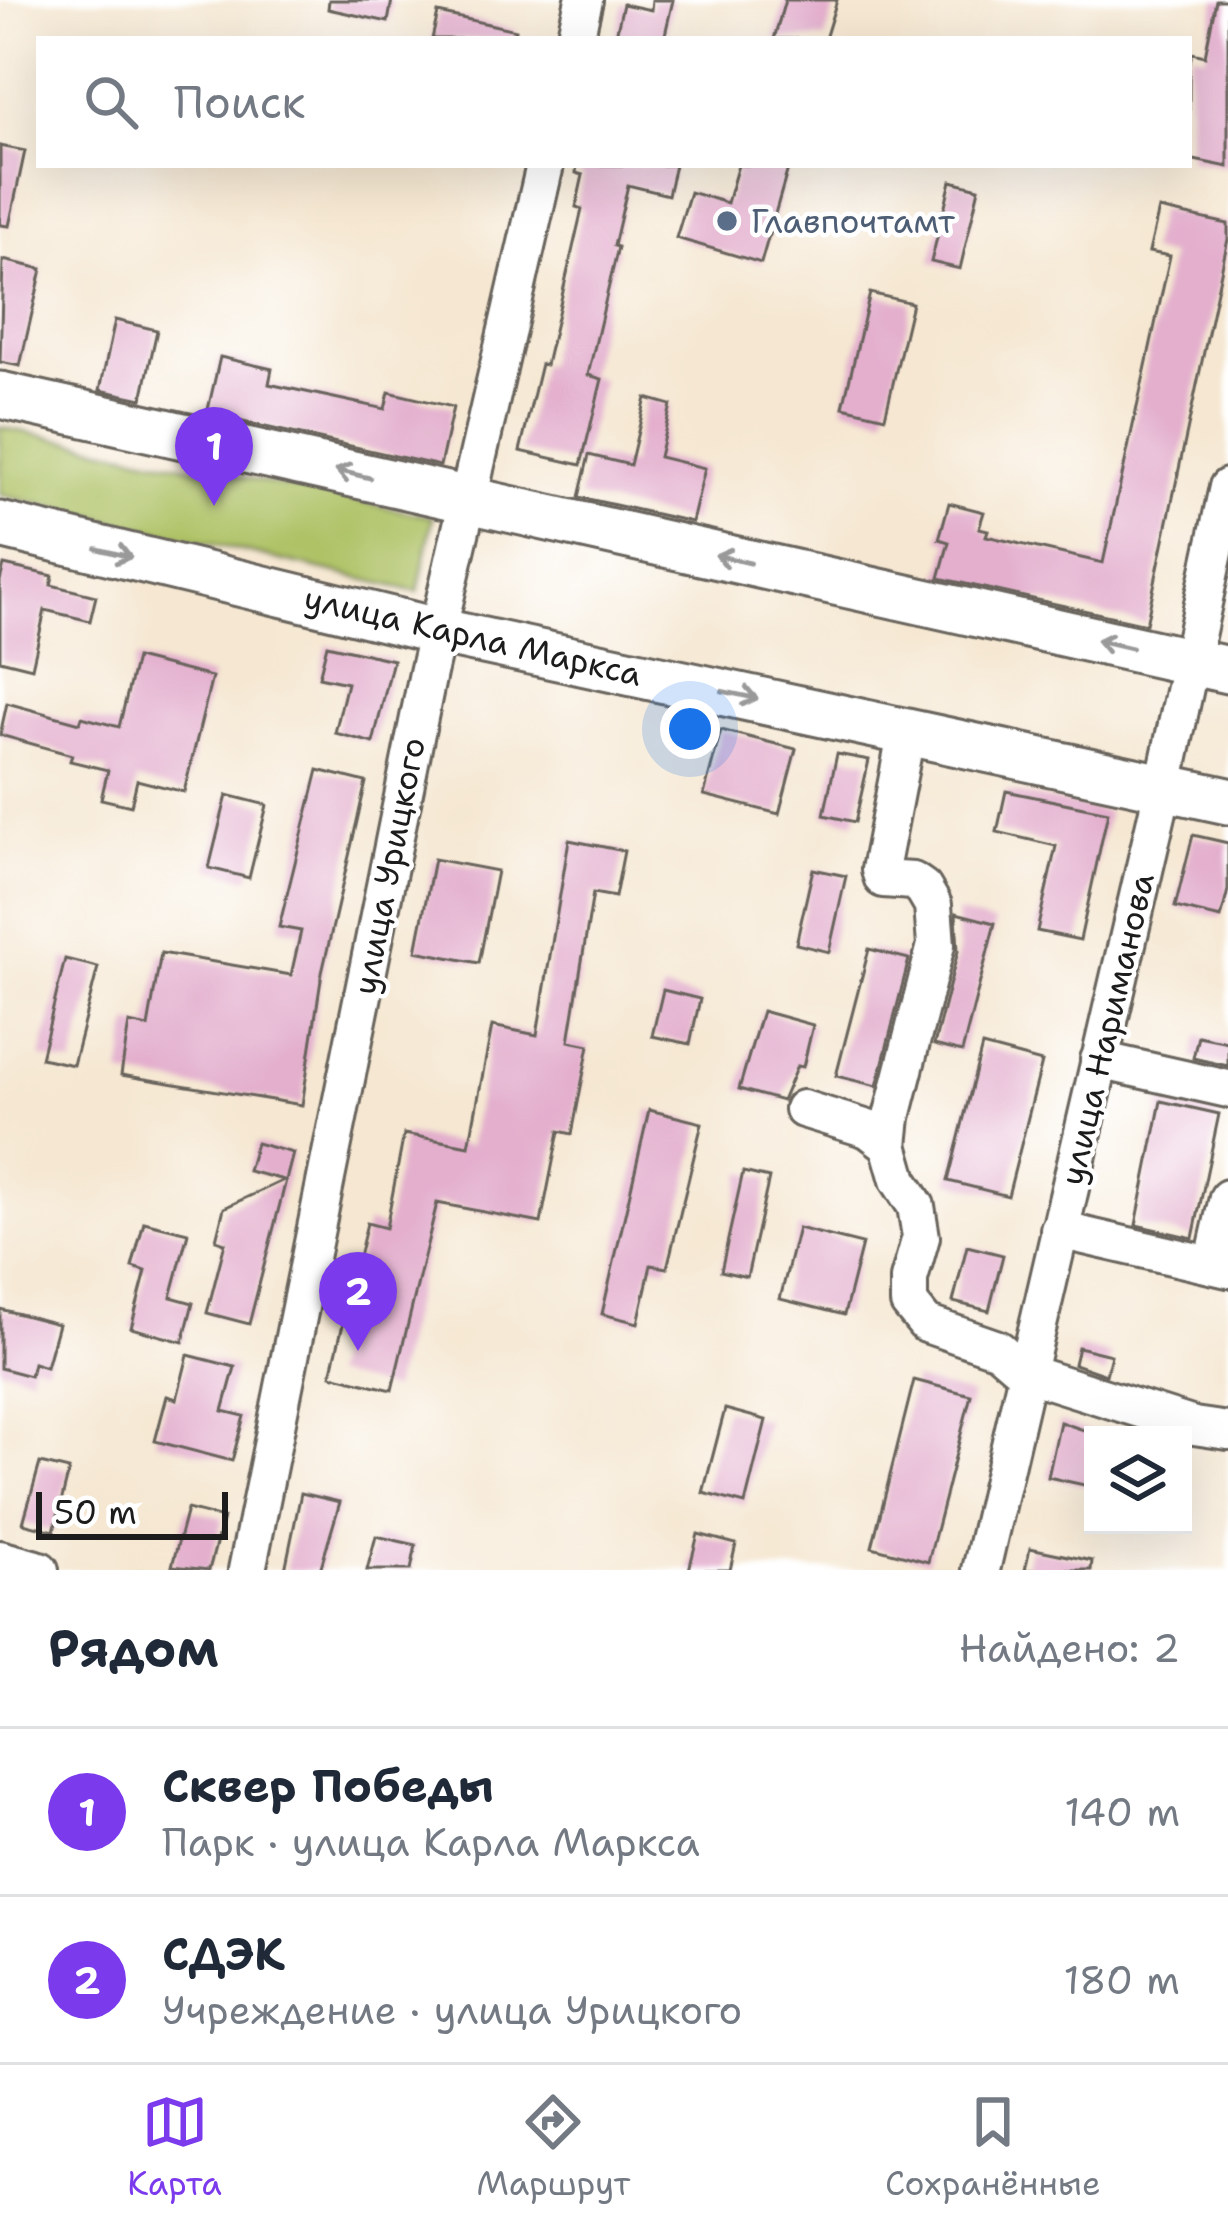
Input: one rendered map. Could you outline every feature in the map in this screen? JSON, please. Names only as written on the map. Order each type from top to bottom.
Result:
[{"type":"main road","points":[[0,395],[1209,665]]},
{"type":"main road","name":"улица Карла Маркса","points":[[0,525],[437,631],[1228,801]]},
{"type":"street","points":[[575,36],[584,0]]},
{"type":"street","name":"улица Урицкого","points":[[247,1570],[437,631],[544,168]]},
{"type":"street","name":"улица Нариманова","points":[[981,1570],[1164,785],[1209,665],[1228,487]]},
{"type":"street","points":[[907,730],[880,870],[883,879],[913,881],[923,888],[933,904],[936,945],[889,1145],[899,1180],[916,1206],[921,1237],[909,1279],[909,1304],[926,1324],[998,1349],[1026,1373],[1194,1426],[1228,1431]]},
{"type":"street","points":[[1099,1060],[1228,1089]]},
{"type":"street","points":[[803,1108],[868,1129],[889,1145]]},
{"type":"street","points":[[1059,1230],[1220,1267],[1228,1198]]},
{"type":"street","points":[[0,1559],[40,1570]]},
{"type":"green space","points":[[0,427],[433,517],[418,592],[0,495]]},
{"type":"building","points":[[329,0],[392,0],[388,22],[328,9]]},
{"type":"building","points":[[652,0],[673,0],[665,36],[616,36],[623,4],[651,10]]},
{"type":"building","points":[[785,0],[837,0],[826,36],[775,36]]},
{"type":"building","points":[[1216,0],[1228,0],[1228,167],[1192,160],[1192,53],[1205,56]]},
{"type":"building","points":[[438,13],[516,30],[515,36],[433,36]]},
{"type":"building","points":[[0,146],[25,151],[9,226],[0,225]]},
{"type":"building","points":[[577,168],[674,168],[668,195],[628,185],[588,375],[602,379],[581,465],[520,451],[541,364],[546,365],[582,209],[576,207],[583,175],[576,173]]},
{"type":"building","name":"Главпочтамт","points":[[737,168],[788,168],[761,263],[676,238],[690,192],[727,203]]},
{"type":"building","points":[[951,181],[979,188],[960,269],[931,262]]},
{"type":"building","points":[[1159,209],[1228,224],[1228,239],[1146,624],[939,578],[949,542],[939,539],[949,503],[984,512],[979,528],[988,530],[986,536],[1103,563],[1170,256],[1149,252]]},
{"type":"building","points":[[3,260],[42,269],[20,366],[0,362]]},
{"type":"building","points":[[870,293],[912,303],[885,417],[843,407]]},
{"type":"building","points":[[115,320],[157,330],[142,399],[100,390]]},
{"type":"building","points":[[220,357],[272,369],[269,384],[385,409],[389,392],[453,407],[440,466],[207,414]]},
{"type":"building","points":[[646,398],[671,405],[659,457],[705,468],[692,522],[579,497],[589,455],[630,465]]},
{"type":"building","points":[[4,565],[53,576],[51,585],[96,596],[90,621],[45,610],[32,668],[0,660]]},
{"type":"building","points":[[327,645],[393,660],[373,743],[335,733],[347,683],[319,677]]},
{"type":"building","points":[[136,658],[212,677],[184,792],[137,780],[131,806],[101,799],[108,770],[0,735],[7,703],[80,723],[82,717],[119,727]]},
{"type":"building","points":[[721,730],[796,749],[779,814],[704,795]]},
{"type":"building","points":[[837,754],[869,760],[855,822],[824,815]]},
{"type":"building","points":[[318,770],[366,782],[322,973],[302,1105],[121,1075],[129,1023],[148,1027],[161,953],[291,975],[301,931],[279,927]]},
{"type":"building","points":[[1006,791],[1108,812],[1080,940],[1037,931],[1056,846],[997,832]]},
{"type":"building","points":[[227,795],[267,805],[249,878],[209,868]]},
{"type":"building","points":[[1193,835],[1228,843],[1228,890],[1221,918],[1175,907]]},
{"type":"building","points":[[569,840],[624,851],[615,897],[593,893],[569,1041],[589,1045],[572,1134],[559,1131],[541,1223],[437,1203],[392,1390],[331,1375],[367,1223],[386,1228],[404,1134],[469,1146],[492,1026],[537,1035]]},
{"type":"building","points":[[434,859],[497,871],[479,963],[416,951]]},
{"type":"building","points":[[813,869],[846,876],[829,952],[796,944]]},
{"type":"building","points":[[956,913],[995,923],[962,1052],[934,1045],[958,951]]},
{"type":"building","points":[[869,949],[909,959],[877,1086],[836,1076]]},
{"type":"building","points":[[65,959],[98,967],[73,1065],[41,1058]]},
{"type":"building","points":[[663,990],[700,999],[690,1044],[652,1036]]},
{"type":"building","points":[[762,1011],[813,1025],[803,1067],[797,1066],[782,1101],[739,1089]]},
{"type":"building","points":[[1198,1036],[1228,1042],[1228,1066],[1193,1058]]},
{"type":"building","points":[[982,1046],[1042,1062],[1008,1196],[948,1181]]},
{"type":"building","points":[[1161,1101],[1219,1114],[1193,1238],[1136,1225]]},
{"type":"building","points":[[649,1110],[702,1123],[667,1268],[651,1265],[638,1323],[602,1314]]},
{"type":"building","points":[[256,1143],[293,1153],[249,1324],[207,1313],[225,1243],[216,1240],[224,1208],[284,1180],[248,1171]]},
{"type":"building","points":[[743,1172],[769,1178],[747,1277],[721,1271]]},
{"type":"building","points":[[144,1222],[188,1233],[171,1297],[193,1303],[183,1342],[131,1328],[146,1271],[132,1267]]},
{"type":"building","points":[[798,1228],[862,1244],[844,1315],[780,1299]]},
{"type":"building","points":[[967,1246],[1003,1255],[989,1311],[953,1302]]},
{"type":"building","points":[[0,1309],[58,1324],[46,1367],[33,1363],[30,1376],[0,1368]]},
{"type":"building","points":[[1078,1347],[1111,1355],[1106,1375],[1074,1364]]},
{"type":"building","points":[[188,1355],[235,1367],[223,1411],[244,1416],[232,1461],[155,1441],[167,1396],[177,1399]]},
{"type":"building","points":[[914,1380],[971,1395],[928,1562],[872,1547]]},
{"type":"building","points":[[725,1409],[766,1420],[745,1504],[703,1493]]},
{"type":"building","points":[[1060,1422],[1084,1430],[1084,1485],[1048,1477]]},
{"type":"building","points":[[40,1463],[69,1470],[54,1531],[23,1523]]},
{"type":"building","points":[[301,1493],[340,1502],[320,1570],[285,1570]]},
{"type":"building","points":[[187,1509],[223,1518],[209,1570],[172,1566]]},
{"type":"building","points":[[698,1534],[736,1544],[730,1570],[689,1570]]},
{"type":"building","points":[[376,1536],[416,1545],[411,1570],[367,1570]]},
{"type":"building","points":[[1030,1548],[1092,1561],[1091,1570],[1025,1570]]},
{"type":"place","name":"Главпочтамт","points":[[727,221]]},
{"type":"place","name":"Сквер Победы","points":[[214,506]]},
{"type":"place","name":"СДЭК","points":[[358,1351]]}]
